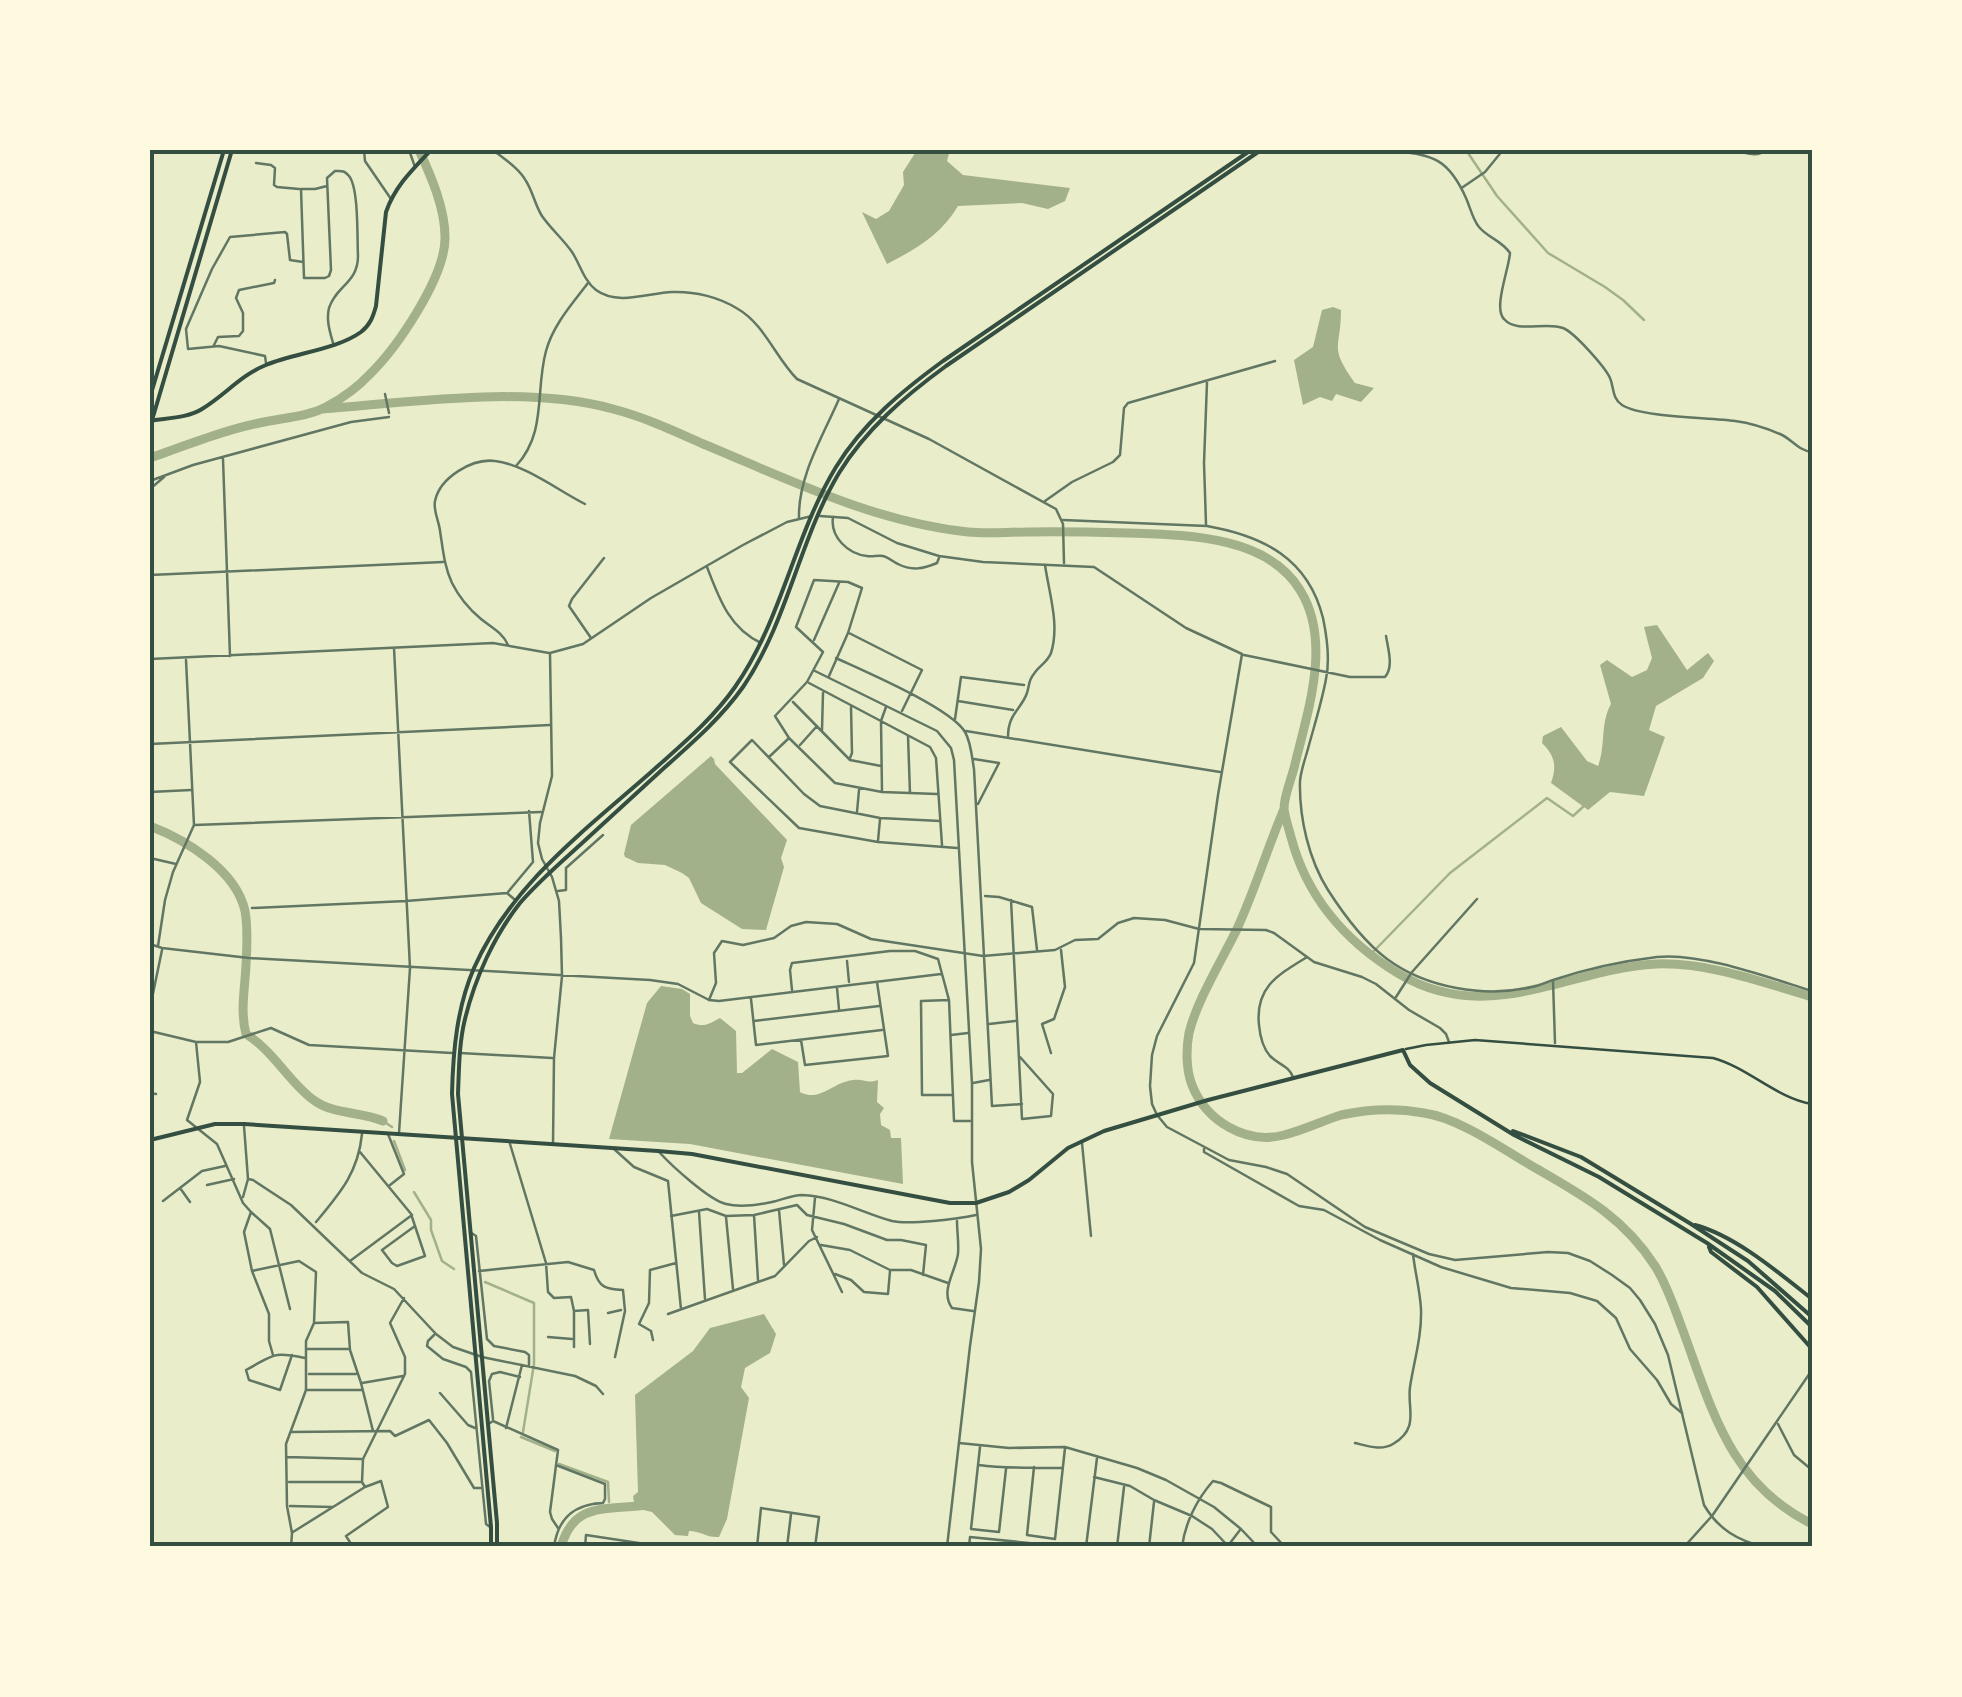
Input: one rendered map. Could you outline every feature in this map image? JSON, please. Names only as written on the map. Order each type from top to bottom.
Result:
[{"type":"main road","points":[[150,396],[224,150]]},
{"type":"main road","points":[[232,150],[151,423],[203,409],[266,364],[362,331],[372,320],[376,306],[386,212],[391,198],[431,150]]},
{"type":"main road","points":[[456,1053],[480,971],[520,904],[700,736],[740,690],[764,644],[838,465],[858,436],[943,361],[1251,150]]},
{"type":"main road","points":[[886,411],[1261,150]]},
{"type":"main road","points":[[494,1547],[490,1422],[452,1094],[459,1018],[473,971],[494,930],[545,866],[704,724],[764,644]]},
{"type":"main road","points":[[150,1140],[215,1124],[244,1124],[658,1151],[692,1154],[950,1203],[976,1203],[1009,1192],[1068,1148],[1104,1131],[1208,1100],[1448,1042],[1474,1040],[1713,1058],[1737,1067],[1784,1095],[1812,1104]]},
{"type":"main road","points":[[1403,1050],[1410,1065],[1430,1083],[1708,1243],[1775,1291],[1812,1326]]},
{"type":"main road","points":[[1504,1128],[1582,1157],[1748,1261],[1812,1317]]},
{"type":"main road","points":[[457,1139],[494,1547]]},
{"type":"main road","points":[[1690,1224],[1707,1228],[1757,1257],[1812,1299]]},
{"type":"main road","points":[[1708,1243],[1711,1252],[1756,1287],[1812,1349]]},
{"type":"street","points":[[364,150],[365,161],[391,198]]},
{"type":"street","points":[[408,150],[415,167]]},
{"type":"street","points":[[492,150],[527,182],[541,214],[569,248],[595,290],[612,298],[676,292],[707,296],[741,310],[798,379],[929,439],[1056,509],[1063,522],[1064,564]]},
{"type":"street","points":[[1390,150],[1434,156],[1462,188],[1479,227],[1508,248],[1500,311],[1506,322],[1560,326],[1573,335],[1606,371],[1621,404],[1666,415],[1747,424],[1784,436],[1803,451],[1812,452]]},
{"type":"street","points":[[1462,188],[1485,172],[1503,150]]},
{"type":"street","points":[[1737,150],[1752,155],[1767,150]]},
{"type":"street","points":[[256,163],[272,164],[277,187],[315,190],[327,186]]},
{"type":"street","points":[[301,190],[304,278],[319,278],[329,276],[327,178],[334,172],[344,172],[354,188],[358,265],[330,307],[333,344]]},
{"type":"street","points":[[266,364],[265,356],[214,346],[188,350],[186,329],[230,236],[285,232],[290,260],[304,262]]},
{"type":"street","points":[[214,346],[218,337],[239,336],[243,331],[244,313],[236,298],[238,290],[275,280]]},
{"type":"street","points":[[515,467],[532,444],[546,353],[554,330],[588,282]]},
{"type":"street","points":[[171,326],[186,329]]},
{"type":"street","points":[[1045,501],[1120,455],[1124,408],[1128,403],[1275,361]]},
{"type":"street","points":[[1206,526],[1207,380]]},
{"type":"street","points":[[150,481],[223,457],[389,415],[385,394]]},
{"type":"street","points":[[799,518],[807,474],[839,399]]},
{"type":"street","points":[[1788,450],[1794,445]]},
{"type":"street","points":[[223,457],[230,656]]},
{"type":"street","points":[[509,646],[505,637],[462,600],[452,584],[444,562],[436,498],[454,475],[478,462],[496,461],[585,504]]},
{"type":"street","points":[[150,488],[168,473]]},
{"type":"street","points":[[833,516],[834,534],[848,549],[862,556],[884,556],[914,569],[937,563],[940,556]]},
{"type":"street","points":[[150,659],[493,644],[550,653],[572,649],[743,545],[799,518],[833,516],[848,518],[897,543],[940,556],[983,562],[1087,566],[1186,628],[1242,654],[1350,678],[1388,675],[1386,636]]},
{"type":"street","points":[[1063,522],[1206,526],[1249,536],[1296,565],[1320,606],[1326,632],[1326,671],[1300,778],[1304,824],[1312,857],[1329,893],[1372,946],[1391,962],[1427,980],[1467,989],[1508,991],[1620,964],[1659,957],[1683,958],[1727,966],[1812,991]]},
{"type":"street","points":[[592,640],[569,606],[604,558]]},
{"type":"street","points":[[150,575],[444,562]]},
{"type":"street","points":[[1008,738],[1008,728],[1027,685],[1050,656],[1055,626],[1045,564]]},
{"type":"street","points":[[707,567],[729,618],[748,637],[764,644]]},
{"type":"street","points":[[828,677],[862,588],[848,582],[814,580],[796,627],[823,652],[807,682],[775,716],[789,738],[836,784],[882,792],[938,794]]},
{"type":"street","points":[[814,642],[839,583]]},
{"type":"street","points":[[848,633],[922,670],[902,713]]},
{"type":"street","points":[[394,648],[410,968],[399,1134]]},
{"type":"street","points":[[550,653],[552,776],[538,844],[557,891],[560,911],[562,976],[554,1058],[553,1146]]},
{"type":"street","points":[[1242,654],[1194,963],[1154,1044],[1150,1086],[1157,1115],[1168,1127],[1204,1148],[1229,1160],[1286,1174],[1365,1226],[1429,1254],[1455,1260],[1568,1253],[1590,1261],[1630,1288],[1648,1312],[1668,1355],[1699,1488],[1711,1517],[1733,1535],[1765,1547]]},
{"type":"street","points":[[150,1008],[165,900],[194,825],[186,658]]},
{"type":"street","points":[[836,658],[910,693],[964,731],[972,759],[976,806],[992,1106],[1022,1104]]},
{"type":"street","points":[[814,670],[937,731],[954,760],[972,1084],[972,1162],[981,1268],[947,1547]]},
{"type":"street","points":[[955,721],[960,676],[1027,685]]},
{"type":"street","points":[[807,682],[930,747],[936,758],[942,846]]},
{"type":"street","points":[[822,731],[823,691]]},
{"type":"street","points":[[791,700],[850,760],[881,766]]},
{"type":"street","points":[[958,700],[1015,710]]},
{"type":"street","points":[[882,792],[880,720],[887,706]]},
{"type":"street","points":[[850,760],[852,707]]},
{"type":"street","points":[[150,744],[552,725]]},
{"type":"street","points":[[798,746],[816,726]]},
{"type":"street","points":[[964,731],[1222,772]]},
{"type":"street","points":[[908,734],[910,794]]},
{"type":"street","points":[[768,757],[789,738]]},
{"type":"street","points":[[940,821],[880,818],[820,806],[752,740],[730,762],[799,828],[878,842],[958,848]]},
{"type":"street","points":[[972,759],[999,763],[976,806]]},
{"type":"street","points":[[857,814],[859,789]]},
{"type":"street","points":[[150,792],[192,790]]},
{"type":"street","points":[[507,893],[533,862],[529,810]]},
{"type":"street","points":[[194,825],[543,812]]},
{"type":"street","points":[[878,842],[880,818]]},
{"type":"street","points":[[557,891],[566,890],[566,868],[603,835]]},
{"type":"street","points":[[150,858],[176,864]]},
{"type":"street","points":[[252,908],[507,893],[516,900]]},
{"type":"street","points":[[982,896],[1032,907],[1037,952]]},
{"type":"street","points":[[1394,1000],[1412,972],[1477,898]]},
{"type":"street","points":[[1010,900],[1022,1119],[1050,1116],[1053,1094],[1020,1058]]},
{"type":"street","points":[[709,1000],[716,983],[714,953],[722,942],[743,945],[774,938],[791,926],[806,922],[838,924],[859,936],[983,956],[1061,948],[1075,940],[1104,936],[1118,923],[1146,917],[1200,929],[1270,931],[1307,958],[1376,984],[1440,1028],[1448,1042]]},
{"type":"street","points":[[889,942],[890,950]]},
{"type":"street","points":[[150,944],[240,958],[664,982],[678,984],[709,1000],[941,974]]},
{"type":"street","points":[[1051,1053],[1042,1024],[1054,1019],[1065,987],[1061,948]]},
{"type":"street","points":[[792,991],[792,964],[890,950],[915,951],[938,958],[948,1000],[954,1121],[972,1121]]},
{"type":"street","points":[[846,958],[849,984]]},
{"type":"street","points":[[1294,1078],[1288,1067],[1273,1058],[1264,1046],[1258,1007],[1272,980],[1307,958]]},
{"type":"street","points":[[801,1040],[805,1065],[888,1056],[877,980]]},
{"type":"street","points":[[1553,980],[1555,1046]]},
{"type":"street","points":[[837,986],[840,1011]]},
{"type":"street","points":[[751,996],[756,1045],[883,1030]]},
{"type":"street","points":[[948,1000],[921,1001],[922,1096],[952,1095]]},
{"type":"street","points":[[754,1021],[880,1006]]},
{"type":"street","points":[[987,1024],[1016,1021]]},
{"type":"street","points":[[150,1031],[196,1042],[228,1042],[271,1028],[308,1045],[554,1058]]},
{"type":"street","points":[[950,1035],[968,1033]]},
{"type":"street","points":[[196,1042],[200,1082],[187,1120],[217,1144],[242,1200],[270,1229],[290,1310]]},
{"type":"street","points":[[972,1084],[991,1080]]},
{"type":"street","points":[[242,1200],[248,1179],[244,1124]]},
{"type":"street","points":[[314,1224],[352,1176],[362,1133]]},
{"type":"street","points":[[388,1134],[404,1174],[388,1186]]},
{"type":"street","points":[[1082,1140],[1091,1236]]},
{"type":"street","points":[[510,1142],[546,1263],[548,1292],[554,1298],[571,1296],[574,1346]]},
{"type":"street","points":[[613,1148],[634,1167],[668,1181],[681,1309]]},
{"type":"street","points":[[1204,1148],[1211,1157],[1298,1206],[1324,1210],[1441,1267],[1511,1288],[1570,1293],[1597,1301],[1616,1318],[1630,1349],[1657,1380],[1670,1404],[1682,1413]]},
{"type":"street","points":[[658,1151],[723,1204],[742,1206],[799,1194],[840,1202],[904,1223],[978,1215]]},
{"type":"street","points":[[360,1152],[412,1215],[416,1226],[425,1256],[397,1266],[382,1250],[416,1226]]},
{"type":"street","points":[[162,1201],[202,1171],[228,1166]]},
{"type":"street","points":[[206,1185],[234,1179]]},
{"type":"street","points":[[248,1179],[280,1197],[314,1224],[362,1273],[384,1282],[404,1298],[453,1347],[581,1378],[603,1394]]},
{"type":"street","points":[[180,1188],[190,1202]]},
{"type":"street","points":[[815,1196],[812,1230],[842,1292]]},
{"type":"street","points":[[671,1216],[708,1209],[726,1216],[754,1214],[796,1204],[807,1215],[887,1240],[926,1244],[923,1275]]},
{"type":"street","points":[[698,1210],[705,1300]]},
{"type":"street","points":[[778,1210],[784,1266]]},
{"type":"street","points":[[252,1212],[244,1232],[252,1272],[268,1314],[268,1341],[273,1355]]},
{"type":"street","points":[[754,1214],[758,1282]]},
{"type":"street","points":[[350,1262],[412,1215]]},
{"type":"street","points":[[726,1216],[733,1290]]},
{"type":"street","points":[[957,1219],[958,1254],[948,1283],[949,1306],[976,1311]]},
{"type":"street","points":[[469,1231],[476,1236],[489,1343],[525,1352],[532,1365]]},
{"type":"street","points":[[668,1314],[775,1276],[817,1237]]},
{"type":"street","points":[[821,1245],[850,1250],[890,1270],[911,1270],[948,1283]]},
{"type":"street","points":[[1355,1443],[1382,1449],[1394,1444],[1412,1415],[1409,1390],[1421,1306],[1412,1253]]},
{"type":"street","points":[[252,1272],[299,1261],[316,1272],[314,1323],[306,1342],[306,1390],[286,1444],[291,1547]]},
{"type":"street","points":[[479,1271],[568,1262],[594,1270],[601,1286],[623,1290],[624,1309],[615,1357]]},
{"type":"street","points":[[654,1340],[651,1332],[639,1324],[649,1303],[650,1270],[677,1263]]},
{"type":"street","points":[[834,1274],[851,1280],[864,1292],[888,1294],[890,1270]]},
{"type":"street","points":[[364,1485],[363,1459],[405,1376],[405,1357],[390,1323],[404,1298]]},
{"type":"street","points":[[608,1312],[624,1309]]},
{"type":"street","points":[[574,1310],[588,1310],[590,1344]]},
{"type":"street","points":[[314,1323],[348,1322],[350,1349],[374,1432]]},
{"type":"street","points":[[436,1334],[427,1346],[470,1372],[481,1488],[486,1524],[491,1527]]},
{"type":"street","points":[[548,1337],[574,1339]]},
{"type":"street","points":[[306,1348],[350,1349]]},
{"type":"street","points":[[292,1355],[280,1390],[249,1380],[246,1370],[277,1353],[292,1355],[306,1358]]},
{"type":"street","points":[[506,1428],[523,1364]]},
{"type":"street","points":[[1684,1547],[1711,1517],[1812,1370]]},
{"type":"street","points":[[307,1374],[358,1374]]},
{"type":"street","points":[[520,1377],[492,1374],[490,1422],[558,1450],[550,1512],[558,1528]]},
{"type":"street","points":[[361,1383],[405,1376]]},
{"type":"street","points":[[306,1390],[363,1390]]},
{"type":"street","points":[[440,1393],[468,1426],[476,1428]]},
{"type":"street","points":[[291,1432],[390,1431],[398,1436],[429,1420],[448,1443],[474,1488],[481,1488]]},
{"type":"street","points":[[1777,1422],[1794,1455],[1812,1470]]},
{"type":"street","points":[[960,1443],[1009,1448],[1065,1447],[1137,1468],[1200,1498],[1241,1528],[1258,1547]]},
{"type":"street","points":[[980,1446],[971,1529],[999,1532],[1006,1469]]},
{"type":"street","points":[[1034,1468],[1027,1534],[1055,1538],[1065,1447]]},
{"type":"street","points":[[1086,1547],[1097,1456]]},
{"type":"street","points":[[286,1457],[363,1459]]},
{"type":"street","points":[[554,1547],[558,1528],[574,1509],[603,1503],[606,1496],[605,1484],[556,1466]]},
{"type":"street","points":[[979,1466],[1062,1468]]},
{"type":"street","points":[[1094,1477],[1124,1485],[1192,1516],[1212,1529],[1228,1547],[1241,1528]]},
{"type":"street","points":[[286,1482],[364,1485],[381,1481],[388,1507],[346,1536],[353,1547]]},
{"type":"street","points":[[1182,1547],[1184,1528],[1213,1481],[1268,1505],[1272,1509],[1270,1532],[1281,1546]]},
{"type":"street","points":[[292,1533],[364,1485]]},
{"type":"street","points":[[1118,1547],[1124,1485]]},
{"type":"street","points":[[1149,1547],[1154,1500]]},
{"type":"street","points":[[287,1506],[334,1506]]},
{"type":"street","points":[[757,1547],[761,1508],[819,1517],[815,1547]]},
{"type":"street","points":[[787,1547],[791,1512]]},
{"type":"street","points":[[585,1547],[586,1535],[666,1547]]},
{"type":"street","points":[[969,1547],[970,1536],[1046,1547]]},
{"type":"street","points":[[997,1547],[998,1540]]},
{"type":"shaded area","points":[[917,150],[950,150],[947,161],[963,175],[1070,188],[1065,201],[1048,209],[1022,203],[958,206],[936,233],[887,264],[862,212],[876,219],[889,211],[904,185],[903,172]]},
{"type":"shaded area","points":[[1322,310],[1341,310],[1341,361],[1355,383],[1374,388],[1361,402],[1336,394],[1332,401],[1320,397],[1303,405],[1294,360],[1313,347]]},
{"type":"shaded area","points":[[1657,625],[1687,670],[1708,653],[1714,661],[1703,678],[1656,706],[1649,730],[1665,737],[1644,796],[1610,792],[1588,810],[1551,783],[1554,761],[1542,743],[1543,736],[1561,727],[1587,761],[1598,766],[1611,704],[1600,665],[1607,660],[1632,677],[1647,670],[1652,658],[1644,627]]},
{"type":"shaded area","points":[[711,756],[787,840],[781,858],[784,867],[766,930],[742,929],[701,903],[689,878],[682,873],[665,865],[638,863],[624,854],[631,825]]},
{"type":"shaded area","points":[[661,986],[690,994],[693,1023],[704,1025],[720,1018],[736,1031],[737,1073],[772,1049],[798,1062],[800,1092],[807,1095],[847,1081],[878,1080],[877,1102],[884,1108],[881,1125],[890,1130],[891,1138],[901,1138],[903,1184],[690,1144],[609,1139],[647,1003]]},
{"type":"shaded area","points":[[764,1314],[776,1334],[770,1353],[745,1368],[741,1387],[749,1398],[727,1519],[719,1537],[689,1531],[688,1536],[675,1535],[652,1512],[635,1508],[635,1395],[693,1351],[710,1328]]},
{"type":"waterway","points":[[150,458],[231,430],[319,410],[354,389],[380,363],[429,291],[443,253],[443,215],[419,150]]},
{"type":"waterway","points":[[1466,150],[1497,196],[1548,253],[1605,287],[1644,320]]},
{"type":"waterway","points":[[323,409],[469,397],[579,402],[647,420],[831,497],[933,527],[982,533],[1174,535],[1246,548],[1285,572],[1310,610],[1315,631],[1314,676],[1285,812],[1307,880],[1331,916],[1362,948],[1399,974],[1432,989],[1464,996],[1528,991],[1623,968],[1676,964],[1754,979],[1812,997]]},
{"type":"waterway","points":[[1371,954],[1450,873],[1547,798],[1573,816],[1584,806]]},
{"type":"waterway","points":[[1284,809],[1237,929],[1193,1020],[1187,1059],[1198,1098],[1229,1127],[1256,1136],[1284,1135],[1362,1111],[1404,1110],[1438,1116],[1483,1137],[1588,1200],[1631,1235],[1659,1273],[1714,1415],[1742,1465],[1784,1507],[1812,1524]]},
{"type":"waterway","points":[[150,826],[208,858],[240,896],[247,931],[243,1008],[246,1034],[315,1101],[383,1121]]},
{"type":"waterway","points":[[383,1121],[392,1127]]},
{"type":"waterway","points":[[394,1141],[405,1170]]},
{"type":"waterway","points":[[414,1192],[431,1220],[442,1261],[454,1269]]},
{"type":"waterway","points":[[485,1282],[534,1303],[534,1364],[523,1432]]},
{"type":"waterway","points":[[521,1437],[555,1451]]},
{"type":"waterway","points":[[559,1464],[608,1482],[609,1502]]},
{"type":"waterway","points":[[561,1547],[567,1532],[583,1515],[645,1505]]}]
